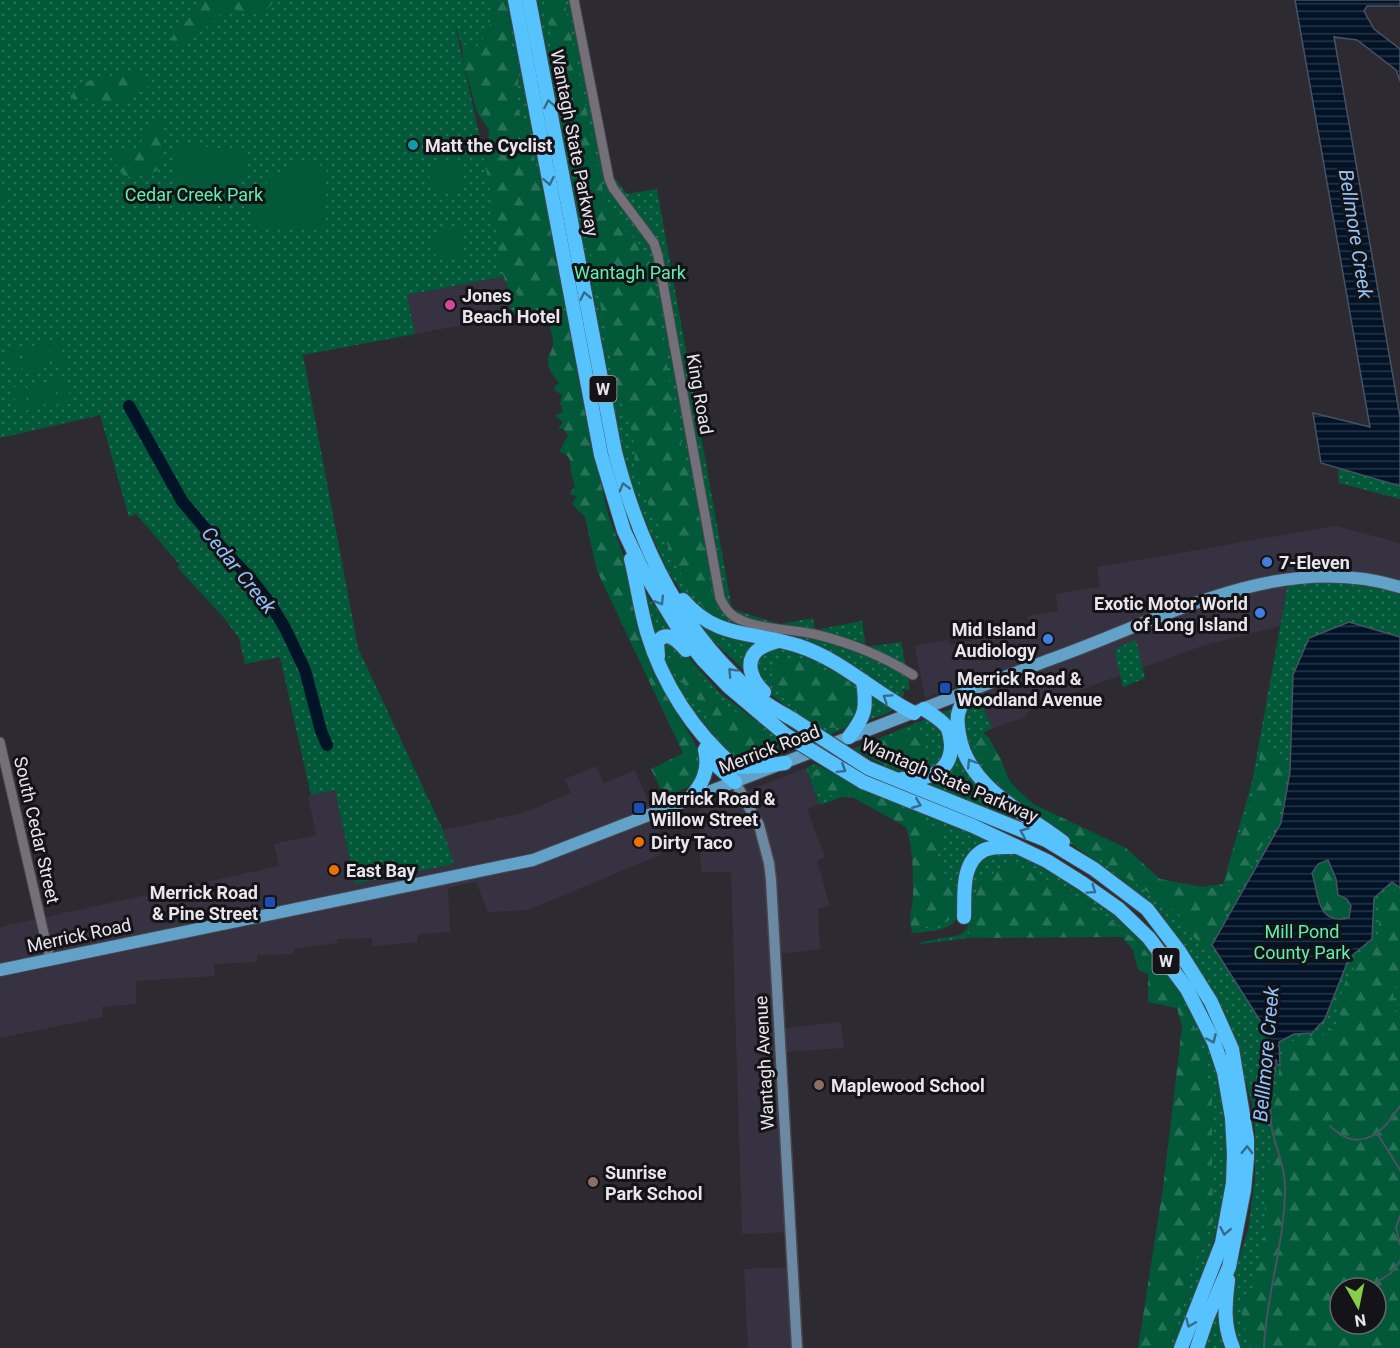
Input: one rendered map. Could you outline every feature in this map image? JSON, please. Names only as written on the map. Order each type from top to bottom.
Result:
[{"type":"highway","name":"Wantagh State Parkway","points":[[515,0],[601,455],[624,531],[658,598],[680,632],[703,660],[745,702],[786,735],[863,782],[973,826],[1047,861],[1119,909],[1149,938],[1187,989],[1218,1052],[1224,1072],[1232,1118],[1233,1183],[1222,1243],[1181,1348]]},
{"type":"highway","name":"Wantagh State Parkway","points":[[529,0],[615,452],[637,525],[669,590],[690,624],[739,680],[764,702],[868,768],[1046,840],[1094,868],[1147,909],[1179,951],[1211,1002],[1232,1049],[1247,1139],[1244,1190],[1229,1267],[1197,1348]]},
{"type":"highway","points":[[637,525],[682,598],[691,609],[718,628],[802,647],[828,658],[896,704],[919,711],[947,727],[950,738],[950,757],[938,773],[928,778],[895,779]]},
{"type":"highway","points":[[624,531],[646,630],[659,664],[716,765],[735,782]]},
{"type":"highway","points":[[659,664],[657,649],[659,639],[668,636],[676,639],[693,657],[745,702]]},
{"type":"highway","points":[[778,641],[758,650],[752,658],[750,667],[752,677],[758,687],[794,720]]},
{"type":"highway","points":[[849,737],[865,714],[863,681]]},
{"type":"highway","points":[[969,690],[959,711],[957,722],[960,740],[972,765],[984,782],[999,796],[1062,841],[1094,868]]},
{"type":"highway","points":[[692,723],[706,741],[735,767],[785,763]]},
{"type":"highway","points":[[690,800],[701,785],[706,773],[707,760],[704,745]]},
{"type":"highway","points":[[964,917],[964,887],[972,862],[982,851],[1014,847]]},
{"type":"highway","points":[[1229,1267],[1224,1317],[1227,1335],[1233,1348]]},
{"type":"main road","name":"Merrick Road","points":[[0,970],[533,860],[969,690],[1103,641],[1185,606],[1244,587],[1315,576],[1382,581],[1400,587]]},
{"type":"main road","name":"Wantagh Avenue","points":[[735,782],[759,825],[771,880],[797,1348]]},
{"type":"street","name":"King Road","points":[[574,0],[609,180],[654,243],[658,256],[720,598],[724,608],[743,621],[816,635],[861,649],[913,675]]},
{"type":"street","name":"South Cedar Street","points":[[0,742],[50,960]]},
{"type":"shaded area","points":[[504,277],[512,316],[415,334],[407,295]]},
{"type":"shaded area","points":[[1336,526],[1400,543],[1400,592],[1288,583],[1280,626],[1202,646],[1033,707],[1023,718],[988,730],[970,682],[925,698],[915,646],[948,640],[950,645],[979,639],[992,632],[1029,625],[1028,616],[1058,611],[1056,594],[1100,587],[1097,567]]},
{"type":"shaded area","points":[[596,766],[604,783],[635,770],[659,826],[660,855],[528,910],[488,912],[476,882],[448,888],[450,932],[417,934],[418,942],[373,946],[372,938],[337,939],[337,943],[294,949],[293,954],[257,955],[257,962],[214,964],[215,976],[136,981],[136,1004],[102,1007],[103,1017],[0,1038],[0,927],[279,866],[274,844],[316,835],[308,796],[335,789],[355,884],[454,864],[443,830],[523,813],[571,793],[565,779]]},
{"type":"shaded area","points":[[806,768],[820,804],[807,809],[825,857],[817,861],[830,906],[818,909],[820,949],[781,954],[785,1028],[841,1022],[844,1048],[786,1052],[795,1232],[742,1234],[731,872],[701,872],[698,810]]},
{"type":"shaded area","points":[[789,1267],[792,1348],[748,1348],[744,1269]]},
{"type":"green space","name":"Cedar Creek Park","points":[[0,0],[493,0],[489,26],[476,48],[465,45],[462,47],[455,25],[507,276],[407,295],[415,334],[303,355],[358,648],[443,830],[454,864],[355,884],[335,790],[311,795],[280,657],[245,664],[239,638],[224,618],[177,567],[180,565],[136,514],[129,517],[100,415],[0,438]]},
{"type":"green space","points":[[203,0],[271,0],[273,3],[262,14],[243,13],[237,9],[223,11],[212,23],[183,45],[173,46],[170,42],[176,29],[188,20],[193,9]]},
{"type":"green space","points":[[493,0],[507,0],[512,45],[519,67],[517,106],[531,144],[549,217],[563,282],[563,294],[585,413],[608,514],[628,567],[663,687],[703,758],[701,773],[694,784],[665,798],[651,769],[683,753],[597,571],[585,517],[572,504],[577,496],[569,494],[575,486],[570,461],[568,456],[559,452],[568,435],[563,429],[558,428],[563,422],[555,416],[563,412],[560,403],[562,395],[553,389],[559,383],[548,364],[553,343],[548,318],[549,310],[536,301],[523,308],[514,306],[512,298],[518,294],[507,287],[501,268],[483,155],[489,130],[477,112],[463,61],[462,47],[464,45],[476,48],[484,37],[491,20]]},
{"type":"green space","points":[[507,0],[509,0],[549,217],[531,144],[517,106],[519,67],[512,45]]},
{"type":"green space","points":[[521,0],[525,0],[612,457],[660,585],[641,555],[622,508],[608,458]]},
{"type":"green space","name":"Wantagh Park","points":[[537,0],[579,0],[611,173],[627,194],[657,189],[732,609],[780,624],[813,618],[815,630],[862,621],[866,647],[901,642],[910,690],[903,689],[904,695],[898,701],[854,666],[834,654],[814,645],[745,632],[690,605],[668,571],[625,467]]},
{"type":"green space","points":[[544,0],[564,0],[605,201],[637,242],[652,266],[675,417],[703,536],[710,587],[720,617],[708,614],[683,578],[646,499],[634,466],[633,434],[625,415],[611,361],[589,244],[586,208],[562,128],[566,106],[565,90],[559,76]]},
{"type":"green space","points":[[127,73],[138,74],[149,86],[131,97],[111,103],[96,105],[87,99],[71,99],[70,95],[80,85],[96,79]]},
{"type":"green space","points":[[157,121],[162,124],[166,135],[160,155],[161,168],[147,176],[125,177],[117,165],[116,150],[128,152],[135,150],[148,125]]},
{"type":"green space","points":[[181,145],[246,150],[246,172],[228,198],[199,212],[172,208],[176,148]]},
{"type":"green space","points":[[301,162],[327,167],[322,227],[318,230],[252,225],[253,202],[271,177]]},
{"type":"green space","points":[[434,162],[460,165],[462,189],[449,194],[435,188],[429,176]]},
{"type":"green space","points":[[0,181],[12,196],[0,206]]},
{"type":"green space","points":[[450,227],[464,230],[463,254],[461,257],[437,259],[432,246],[438,233]]},
{"type":"green space","points":[[507,287],[533,303],[536,300],[547,309],[512,316]]},
{"type":"green space","points":[[60,340],[65,365],[53,367],[49,342]]},
{"type":"green space","points":[[46,343],[50,367],[39,369],[35,345]]},
{"type":"green space","points":[[32,345],[36,370],[25,372],[21,347]]},
{"type":"green space","points":[[18,348],[22,372],[11,374],[7,349]]},
{"type":"green space","points":[[67,378],[71,403],[60,405],[55,380]]},
{"type":"green space","points":[[53,381],[57,405],[46,407],[41,383]]},
{"type":"green space","points":[[39,383],[43,408],[31,410],[27,385]]},
{"type":"green space","points":[[24,386],[29,410],[17,412],[13,387]]},
{"type":"green space","points":[[1338,468],[1400,486],[1400,499],[1339,483]]},
{"type":"green space","name":"Mill Pond County Park","points":[[1316,580],[1358,582],[1400,592],[1400,1348],[1236,1348],[1229,1290],[1248,1230],[1255,1179],[1255,1132],[1252,1103],[1235,1046],[1212,992],[1162,915],[1123,880],[1028,814],[978,770],[963,737],[964,708],[979,699],[992,728],[983,733],[978,729],[987,774],[1078,847],[1088,850],[1151,894],[1223,884],[1252,782],[1288,583]]},
{"type":"green space","points":[[645,592],[670,628],[652,637]]},
{"type":"green space","points":[[691,614],[766,641],[743,669],[709,637]]},
{"type":"green space","points":[[1136,640],[1145,678],[1123,687],[1115,653],[1117,648]]},
{"type":"green space","points":[[662,642],[676,643],[719,692],[791,748],[761,762],[736,763],[692,712],[665,666]]},
{"type":"green space","points":[[783,647],[802,651],[855,681],[862,693],[856,723],[829,735],[796,714],[760,686],[755,662],[766,651]]},
{"type":"green space","points":[[683,657],[726,705],[758,727],[784,749],[759,759],[749,760],[734,754],[727,748],[709,730],[712,715],[677,677],[670,660]]},
{"type":"green space","points":[[778,658],[802,660],[849,682],[858,693],[860,711],[856,720],[840,727],[829,728],[815,723],[777,686],[770,668]]},
{"type":"green space","points":[[868,690],[893,709],[886,714],[867,720]]},
{"type":"green space","points":[[958,707],[967,763],[1041,830],[993,815],[917,783],[950,767],[939,713]]},
{"type":"green space","points":[[926,719],[934,720],[947,735],[943,765],[912,776],[889,768],[853,749]]},
{"type":"green space","points":[[915,728],[925,736],[922,748],[926,756],[919,764],[895,765],[862,749]]},
{"type":"green space","points":[[978,728],[989,738],[1010,782],[1033,804],[1126,848],[1160,879],[1208,888],[1223,887],[1252,802],[1263,736],[1288,769],[1278,824],[1260,849],[1207,953],[1188,930],[1178,913],[1088,851],[1078,847],[1025,808],[987,774],[975,746]]},
{"type":"green space","points":[[815,764],[819,766],[812,775],[824,794],[845,796],[820,805],[806,768]]},
{"type":"green space","points":[[819,766],[891,801],[944,833],[936,860],[955,892],[956,916],[946,922],[912,930],[910,921],[913,868],[906,827],[854,798],[823,794],[812,775]]},
{"type":"green space","points":[[866,789],[1002,845],[982,848],[959,915],[950,925],[938,930],[911,933],[912,930],[946,922],[939,865],[936,860],[944,833]]},
{"type":"green space","points":[[1011,853],[1082,888],[1132,929],[1179,990],[1212,1053],[1218,1071],[1227,1129],[1225,1188],[1218,1224],[1207,1260],[1173,1348],[1169,1348],[1187,1294],[1190,1271],[1215,1217],[1185,1006],[1139,943],[1078,894],[1006,864],[978,885],[968,938],[921,944],[921,942],[960,935],[967,929],[969,879],[984,855]]},
{"type":"green space","points":[[1329,860],[1336,879],[1336,889],[1346,898],[1349,905],[1350,918],[1330,917],[1320,906],[1312,873],[1318,864]]},
{"type":"green space","points":[[1006,864],[1078,894],[1139,943],[1185,1006],[1200,1040],[1212,1095],[1212,1185],[1215,1217],[1190,1271],[1187,1294],[1169,1348],[1138,1348],[1163,1188],[1182,1027],[1177,1008],[1148,1002],[1148,974],[1138,970],[1133,950],[1122,937],[968,938],[978,885]]},
{"type":"green space","points":[[1397,890],[1400,892],[1400,976],[1393,993],[1400,1046],[1400,1348],[1251,1348],[1242,1318],[1242,1305],[1248,1289],[1254,1289],[1264,1235],[1270,1228],[1264,1206],[1269,1159],[1276,1153],[1275,1100],[1284,1047],[1288,1042],[1326,1034],[1335,1026],[1340,1017],[1340,997],[1346,980],[1360,960],[1377,944],[1379,900],[1384,894]]},
{"type":"green space","points":[[1222,1299],[1229,1348],[1204,1348]]},
{"type":"water","name":"Bellmore Creek","points":[[1295,0],[1400,0],[1400,6],[1367,6],[1364,11],[1374,29],[1400,49],[1400,81],[1396,70],[1357,40],[1334,37],[1400,417],[1400,486],[1321,463],[1313,413],[1370,427]]},
{"type":"water","points":[[1349,622],[1400,637],[1400,888],[1392,882],[1374,898],[1372,939],[1349,958],[1325,1019],[1312,1033],[1294,1034],[1279,1042],[1280,1066],[1273,1060],[1268,1033],[1212,945],[1281,823],[1290,772],[1293,675],[1309,638]],"holes":[[[1328,860],[1336,879],[1338,895],[1347,899],[1351,906],[1349,918],[1338,919],[1325,913],[1318,899],[1312,873],[1318,864]]]},
{"type":"waterway","name":"Cedar Creek","points":[[129,406],[182,501],[251,579],[285,628],[305,670],[321,731],[327,745]]},
{"type":"waterway","name":"Belllmore Creek","points":[[1264,1348],[1268,1309],[1282,1231],[1285,1192],[1283,1170],[1271,1125],[1271,1097],[1276,1060]]},
{"type":"waterway","points":[[1400,1106],[1377,1133],[1400,1170]]},
{"type":"waterway","points":[[1330,1126],[1346,1138],[1358,1140],[1377,1133]]},
{"type":"waterway","points":[[1400,1216],[1396,1228],[1400,1244]]},
{"type":"waterway","points":[[1386,1276],[1400,1261]]},
{"type":"place","name":"Matt the Cyclist","points":[[413,145]]},
{"type":"place","name":"Jones Beach Hotel","points":[[450,305]]},
{"type":"place","name":"7-Eleven","points":[[1267,562]]},
{"type":"place","name":"Exotic Motor World of Long Island","points":[[1260,613]]},
{"type":"place","name":"Mid Island Audiology","points":[[1048,639]]},
{"type":"place","name":"Merrick Road & Woodland Avenue","points":[[945,688]]},
{"type":"place","name":"Merrick Road & Willow Street","points":[[639,808]]},
{"type":"place","name":"Dirty Taco","points":[[639,842]]},
{"type":"place","name":"East Bay","points":[[334,870]]},
{"type":"place","name":"Merrick Road & Pine Street","points":[[270,902]]},
{"type":"place","name":"Maplewood School","points":[[819,1085]]},
{"type":"place","name":"Sunrise Park School","points":[[593,1182]]}]
